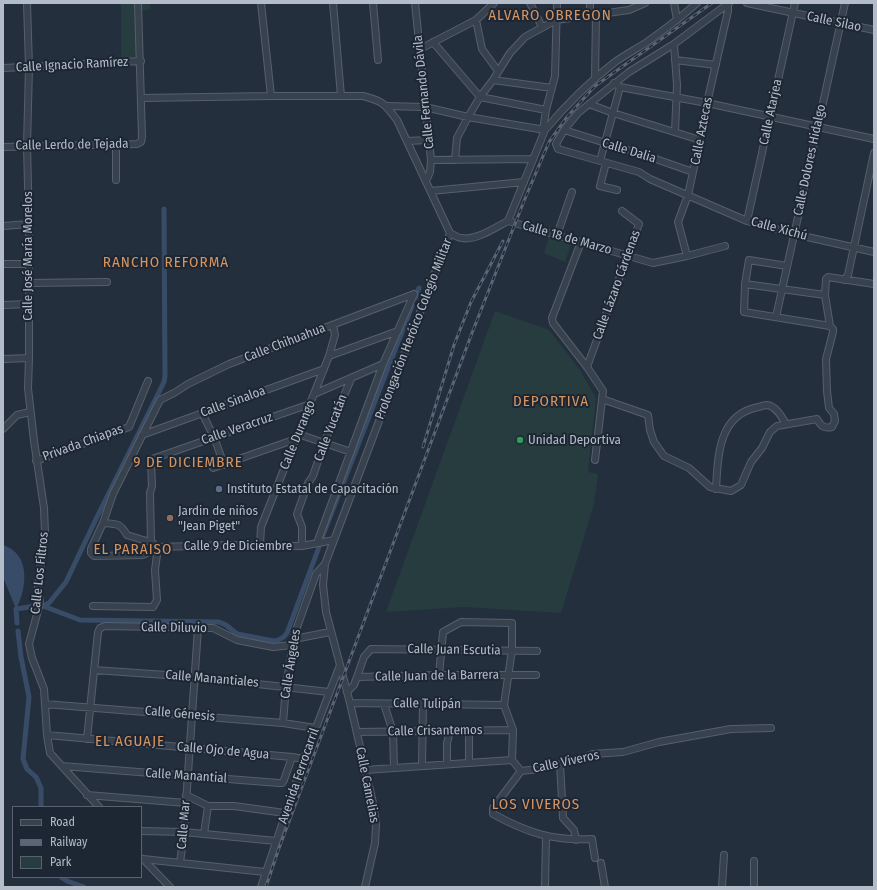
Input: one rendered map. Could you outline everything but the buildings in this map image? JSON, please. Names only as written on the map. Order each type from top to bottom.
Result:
[{"type":"street","name":"Calle José María Morelos","points":[[28,3],[29,67],[26,146],[29,224],[28,388],[36,461],[44,508]]},
{"type":"street","points":[[138,3],[141,98]]},
{"type":"street","points":[[261,3],[271,96]]},
{"type":"street","points":[[333,3],[341,96]]},
{"type":"street","points":[[373,3],[378,60]]},
{"type":"street","name":"Calle Fernando Dávila","points":[[415,3],[431,160],[430,172],[426,181]]},
{"type":"street","points":[[420,49],[476,20],[494,3]]},
{"type":"street","points":[[530,3],[542,27]]},
{"type":"street","points":[[508,221],[544,130],[546,110],[555,76],[557,3]]},
{"type":"street","points":[[590,3],[593,15],[595,79]]},
{"type":"street","points":[[455,160],[457,138],[468,117],[510,53],[524,37],[556,20],[630,10],[645,3]]},
{"type":"street","points":[[674,3],[677,20]]},
{"type":"street","points":[[544,130],[595,79],[616,61],[645,43],[677,20],[697,3]]},
{"type":"street","name":"Calle Silao","points":[[747,3],[874,30]]},
{"type":"street","name":"Calle Atarjea","points":[[747,221],[795,3]]},
{"type":"street","name":"Calle Dolores Hidalgo","points":[[776,317],[845,3]]},
{"type":"street","points":[[564,130],[578,113],[614,83],[674,44],[729,4]]},
{"type":"street","name":"Calle Aztecas","points":[[687,256],[678,222],[688,195],[694,172],[707,103],[729,4]]},
{"type":"street","points":[[476,20],[482,49],[498,71]]},
{"type":"street","points":[[433,42],[480,97],[546,110]]},
{"type":"street","points":[[674,44],[677,98],[675,132]]},
{"type":"street","points":[[675,60],[716,65]]},
{"type":"street","name":"Calle Ignacio Ramírez","points":[[3,68],[141,61]]},
{"type":"street","points":[[493,80],[552,88]]},
{"type":"street","points":[[614,83],[620,87],[707,103],[874,139]]},
{"type":"street","points":[[617,190],[600,186],[605,143],[620,87]]},
{"type":"street","name":"Prolongación Heróico Colegio Militar","points":[[141,98],[363,96],[378,99],[387,106],[397,120],[450,233],[325,564],[323,585],[326,612],[330,632],[345,684]]},
{"type":"street","name":"Calle Lerdo de Tejada","points":[[3,147],[137,144],[141,142],[142,137],[141,98]]},
{"type":"street","points":[[589,104],[700,140]]},
{"type":"street","points":[[387,106],[425,107],[468,117],[544,130]]},
{"type":"street","name":"Calle Dalia","points":[[564,130],[694,172]]},
{"type":"street","name":"Calle Xichú","points":[[564,130],[556,144],[558,149],[639,172],[650,179],[747,221],[794,234],[874,252]]},
{"type":"street","points":[[407,141],[428,140]]},
{"type":"street","points":[[116,144],[116,180]]},
{"type":"street","points":[[844,280],[848,275],[855,248],[874,153]]},
{"type":"street","points":[[431,160],[533,159]]},
{"type":"street","points":[[431,191],[524,182]]},
{"type":"street","points":[[557,235],[572,192]]},
{"type":"street","name":"Calle Lázaro Cárdenas","points":[[587,367],[639,224],[622,211]]},
{"type":"street","name":"Calle 18 de Marzo","points":[[450,233],[461,238],[474,237],[486,233],[508,221],[653,263],[725,246]]},
{"type":"street","points":[[3,226],[29,224]]},
{"type":"street","points":[[581,242],[552,318],[553,323],[587,367],[603,391],[595,460]]},
{"type":"street","points":[[787,266],[749,260],[745,284],[744,312],[830,326]]},
{"type":"street","points":[[3,264],[29,264]]},
{"type":"street","points":[[602,398],[648,415],[650,430],[654,442],[664,456],[689,468],[710,487],[731,491],[741,485],[751,462],[762,448],[770,432],[777,426],[817,419],[821,426],[826,429],[832,427],[835,421],[834,414],[829,408],[826,359],[833,328],[830,326],[825,296],[826,279],[831,276],[844,280],[874,284]]},
{"type":"street","points":[[29,283],[107,282]]},
{"type":"street","points":[[745,284],[825,296]]},
{"type":"street","name":"Calle Chihuahua","points":[[142,435],[160,400],[188,384],[229,364],[414,294],[398,332]]},
{"type":"street","points":[[3,305],[29,304]]},
{"type":"street","name":"Calle Durango","points":[[260,546],[261,526],[329,356],[335,335],[333,325]]},
{"type":"street","points":[[317,543],[383,364],[398,332]]},
{"type":"street","points":[[329,356],[398,332]]},
{"type":"street","points":[[3,359],[29,358]]},
{"type":"street","points":[[314,394],[383,364]]},
{"type":"street","name":"Calle Sinaloa","points":[[142,435],[324,369]]},
{"type":"street","name":"Calle Yucatán","points":[[302,546],[302,526],[297,514],[308,483],[313,476],[324,443],[351,379]]},
{"type":"street","name":"Privada Chiapas","points":[[36,461],[129,427],[148,381]]},
{"type":"street","name":"Calle Veracruz","points":[[152,542],[150,493],[152,486],[152,459],[310,404]]},
{"type":"street","points":[[716,489],[721,443],[727,427],[735,417],[748,409],[767,405],[775,409],[780,414],[786,424]]},
{"type":"street","points":[[3,429],[18,415],[30,412]]},
{"type":"street","points":[[202,413],[214,437],[224,465]]},
{"type":"street","points":[[93,606],[153,607],[157,600],[155,570],[158,547],[152,542],[127,536],[118,524],[103,523],[113,494],[142,435]]},
{"type":"street","points":[[212,468],[224,465],[297,437],[324,443],[351,452]]},
{"type":"street","name":"Calle Los Filtros","points":[[44,508],[45,533],[38,586],[40,603],[29,644],[32,658],[44,689],[47,735],[50,753],[98,806]]},
{"type":"street","name":"Calle 9 de Diciembre","points":[[103,523],[91,549],[91,553],[94,556],[143,555],[158,547],[302,546],[317,543]]},
{"type":"street","points":[[317,543],[334,540]]},
{"type":"street","name":"Calle Ángeles","points":[[283,723],[286,686],[295,633],[316,574],[325,564]]},
{"type":"street","points":[[365,770],[512,760],[513,730],[504,705],[512,650],[512,623],[461,622],[443,632],[439,675]]},
{"type":"street","name":"Calle Diluvio","points":[[94,670],[98,632],[100,628],[105,626],[213,628],[238,640],[273,647],[330,632]]},
{"type":"street","name":"Calle Mar","points":[[180,863],[184,832],[198,628]]},
{"type":"street","name":"Calle Juan Escutia","points":[[357,677],[364,656],[371,649],[537,651]]},
{"type":"street","name":"Avenida Ferrocarril","points":[[260,887],[315,728],[340,665]]},
{"type":"street","points":[[87,739],[94,670]]},
{"type":"street","name":"Calle Manantiales","points":[[94,670],[286,686],[329,692]]},
{"type":"street","name":"Calle Juan de la Barrera","points":[[347,692],[354,685],[357,677],[536,675]]},
{"type":"street","name":"Calle Camelias","points":[[345,684],[373,803],[376,825],[375,843],[365,887]]},
{"type":"street","name":"Calle Tulipán","points":[[350,703],[504,705]]},
{"type":"street","name":"Calle Génesis","points":[[45,704],[283,723],[315,728]]},
{"type":"street","points":[[384,704],[393,732],[394,768]]},
{"type":"street","points":[[422,766],[423,704]]},
{"type":"street","name":"Calle Viveros","points":[[512,760],[521,772],[574,761],[593,754],[623,752],[659,742],[731,729],[771,728]]},
{"type":"street","name":"Calle Crisantemos","points":[[357,732],[513,730]]},
{"type":"street","points":[[447,764],[447,743],[450,731]]},
{"type":"street","points":[[469,731],[469,763]]},
{"type":"street","name":"Calle Ojo de Agua","points":[[47,735],[304,759]]},
{"type":"street","name":"Calle Manantial","points":[[62,766],[188,777],[282,783],[292,757]]},
{"type":"street","points":[[560,764],[563,818],[574,830],[576,840]]},
{"type":"street","points":[[521,772],[493,808],[493,814],[519,828],[546,836],[576,840],[592,839],[595,858]]},
{"type":"street","points":[[87,795],[186,803]]},
{"type":"street","points":[[186,795],[208,806],[234,806],[285,813]]},
{"type":"street","points":[[204,834],[208,806]]},
{"type":"street","points":[[142,831],[184,832],[276,841]]},
{"type":"street","points":[[545,887],[546,836]]},
{"type":"street","points":[[722,887],[724,855]]},
{"type":"street","points":[[142,858],[265,872]]},
{"type":"street","points":[[142,858],[170,887]]},
{"type":"street","points":[[754,861],[754,887]]},
{"type":"street","points":[[601,863],[605,887]]},
{"type":"green space","points":[[121,3],[136,3],[138,59],[121,60]]},
{"type":"green space","points":[[139,3],[155,3],[150,4],[150,9],[139,11]]},
{"type":"green space","points":[[549,238],[571,244],[565,262],[544,253]]},
{"type":"green space","name":"Unidad Deportiva","points":[[495,311],[549,330],[580,370],[596,398],[588,472],[598,474],[594,504],[561,613],[464,607],[386,612]]},
{"type":"water","points":[[3,545],[12,549],[18,556],[24,572],[23,591],[16,609],[3,577]]},
{"type":"waterway","points":[[43,606],[49,603],[66,582],[164,382],[164,209]]},
{"type":"waterway","points":[[415,298],[419,288]]},
{"type":"waterway","points":[[321,540],[412,306]]},
{"type":"waterway","points":[[43,606],[80,620],[219,622],[226,625],[237,634],[276,641],[287,633],[319,547]]},
{"type":"waterway","points":[[17,623],[16,609],[36,606]]},
{"type":"waterway","points":[[18,631],[21,657],[29,697],[23,759],[27,769],[36,777],[41,788],[41,806]]},
{"type":"waterway","points":[[62,878],[84,887]]},
{"type":"railway","points":[[266,887],[278,851],[472,333],[549,142],[567,117],[595,86],[712,3]]},
{"type":"railway","points":[[423,447],[454,345],[471,302],[503,241]]},
{"type":"place","name":"Unidad Deportiva","points":[[520,440]]},
{"type":"place","name":"Instituto Estatal de Capacitación","points":[[219,489]]},
{"type":"place","name":"Jardin de niños \"Jean Piget\"","points":[[170,518]]},
{"type":"district","name":"ALVARO OBREGON","points":[[550,16]]},
{"type":"district","name":"RANCHO REFORMA","points":[[166,263]]},
{"type":"district","name":"DEPORTIVA","points":[[551,402]]},
{"type":"district","name":"9 DE DICIEMBRE","points":[[188,463]]},
{"type":"district","name":"EL PARAISO","points":[[133,550]]},
{"type":"district","name":"EL AGUAJE","points":[[130,742]]},
{"type":"district","name":"LOS VIVEROS","points":[[536,805]]}]
